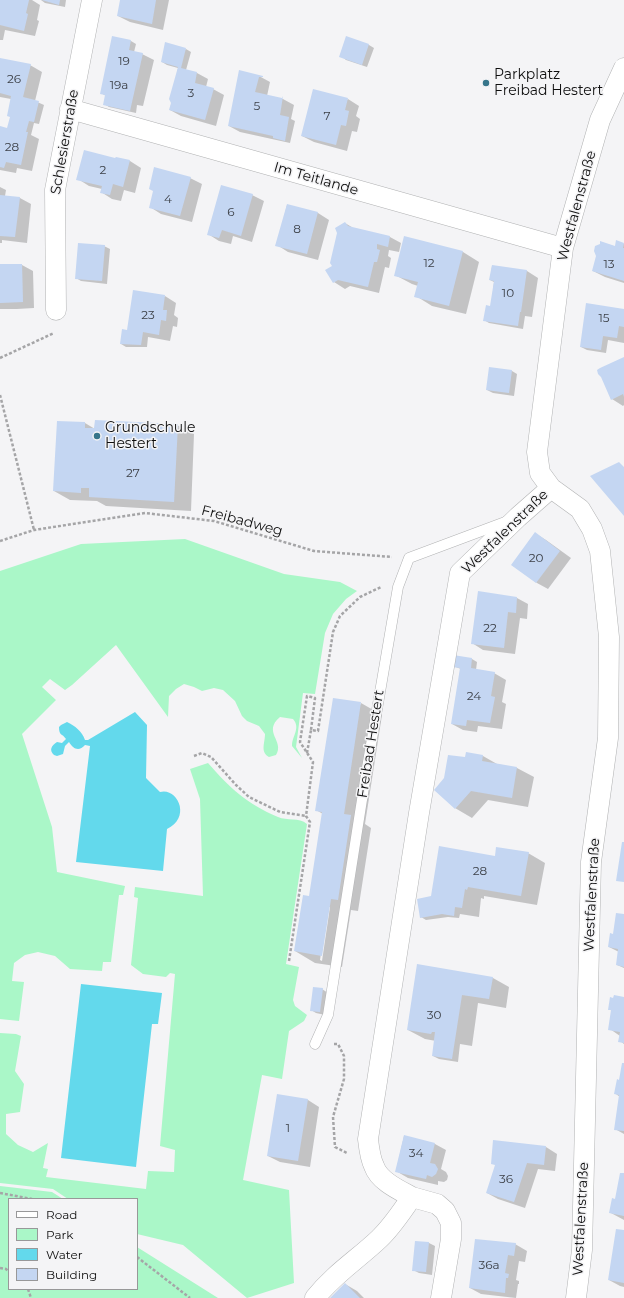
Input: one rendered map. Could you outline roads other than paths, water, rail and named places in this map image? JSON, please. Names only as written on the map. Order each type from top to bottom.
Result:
[{"type":"street","name":"Schlesierstraße","points":[[56,310],[55,190],[92,0]]},
{"type":"street","name":"Westfalenstraße","points":[[576,1298],[582,1250],[591,862],[608,738],[609,637],[600,551],[592,529],[580,509],[551,488],[540,473],[537,452],[563,248],[600,120],[624,68]]},
{"type":"street","name":"Im Teitlande","points":[[70,109],[563,248]]},
{"type":"street","name":"Westfalenstraße","points":[[412,1197],[386,1182],[374,1168],[368,1139],[419,813],[460,573],[518,517],[551,488]]},
{"type":"street","points":[[315,1298],[341,1270],[380,1239],[412,1197],[437,1204],[445,1211],[451,1223],[451,1239],[441,1298]]},
{"type":"lane","name":"Freibad Hestert","points":[[315,1044],[328,1015],[366,768],[398,587],[410,558],[518,517]]},
{"type":"water","points":[[135,712],[147,725],[146,778],[160,792],[172,794],[179,804],[179,817],[175,824],[167,829],[163,871],[76,862],[90,746],[85,745],[76,749],[69,742],[65,746],[63,754],[57,756],[52,753],[51,750],[53,745],[57,742],[62,743],[66,739],[60,733],[59,727],[67,722],[78,729],[85,740],[88,740]]},
{"type":"water","points":[[81,984],[162,993],[158,1024],[152,1024],[136,1167],[61,1158]]},
{"type":"place","name":"Parkplatz Freibad Hestert","points":[[486,83]]},
{"type":"place","name":"Grundschule Hestert","points":[[97,436]]}]
